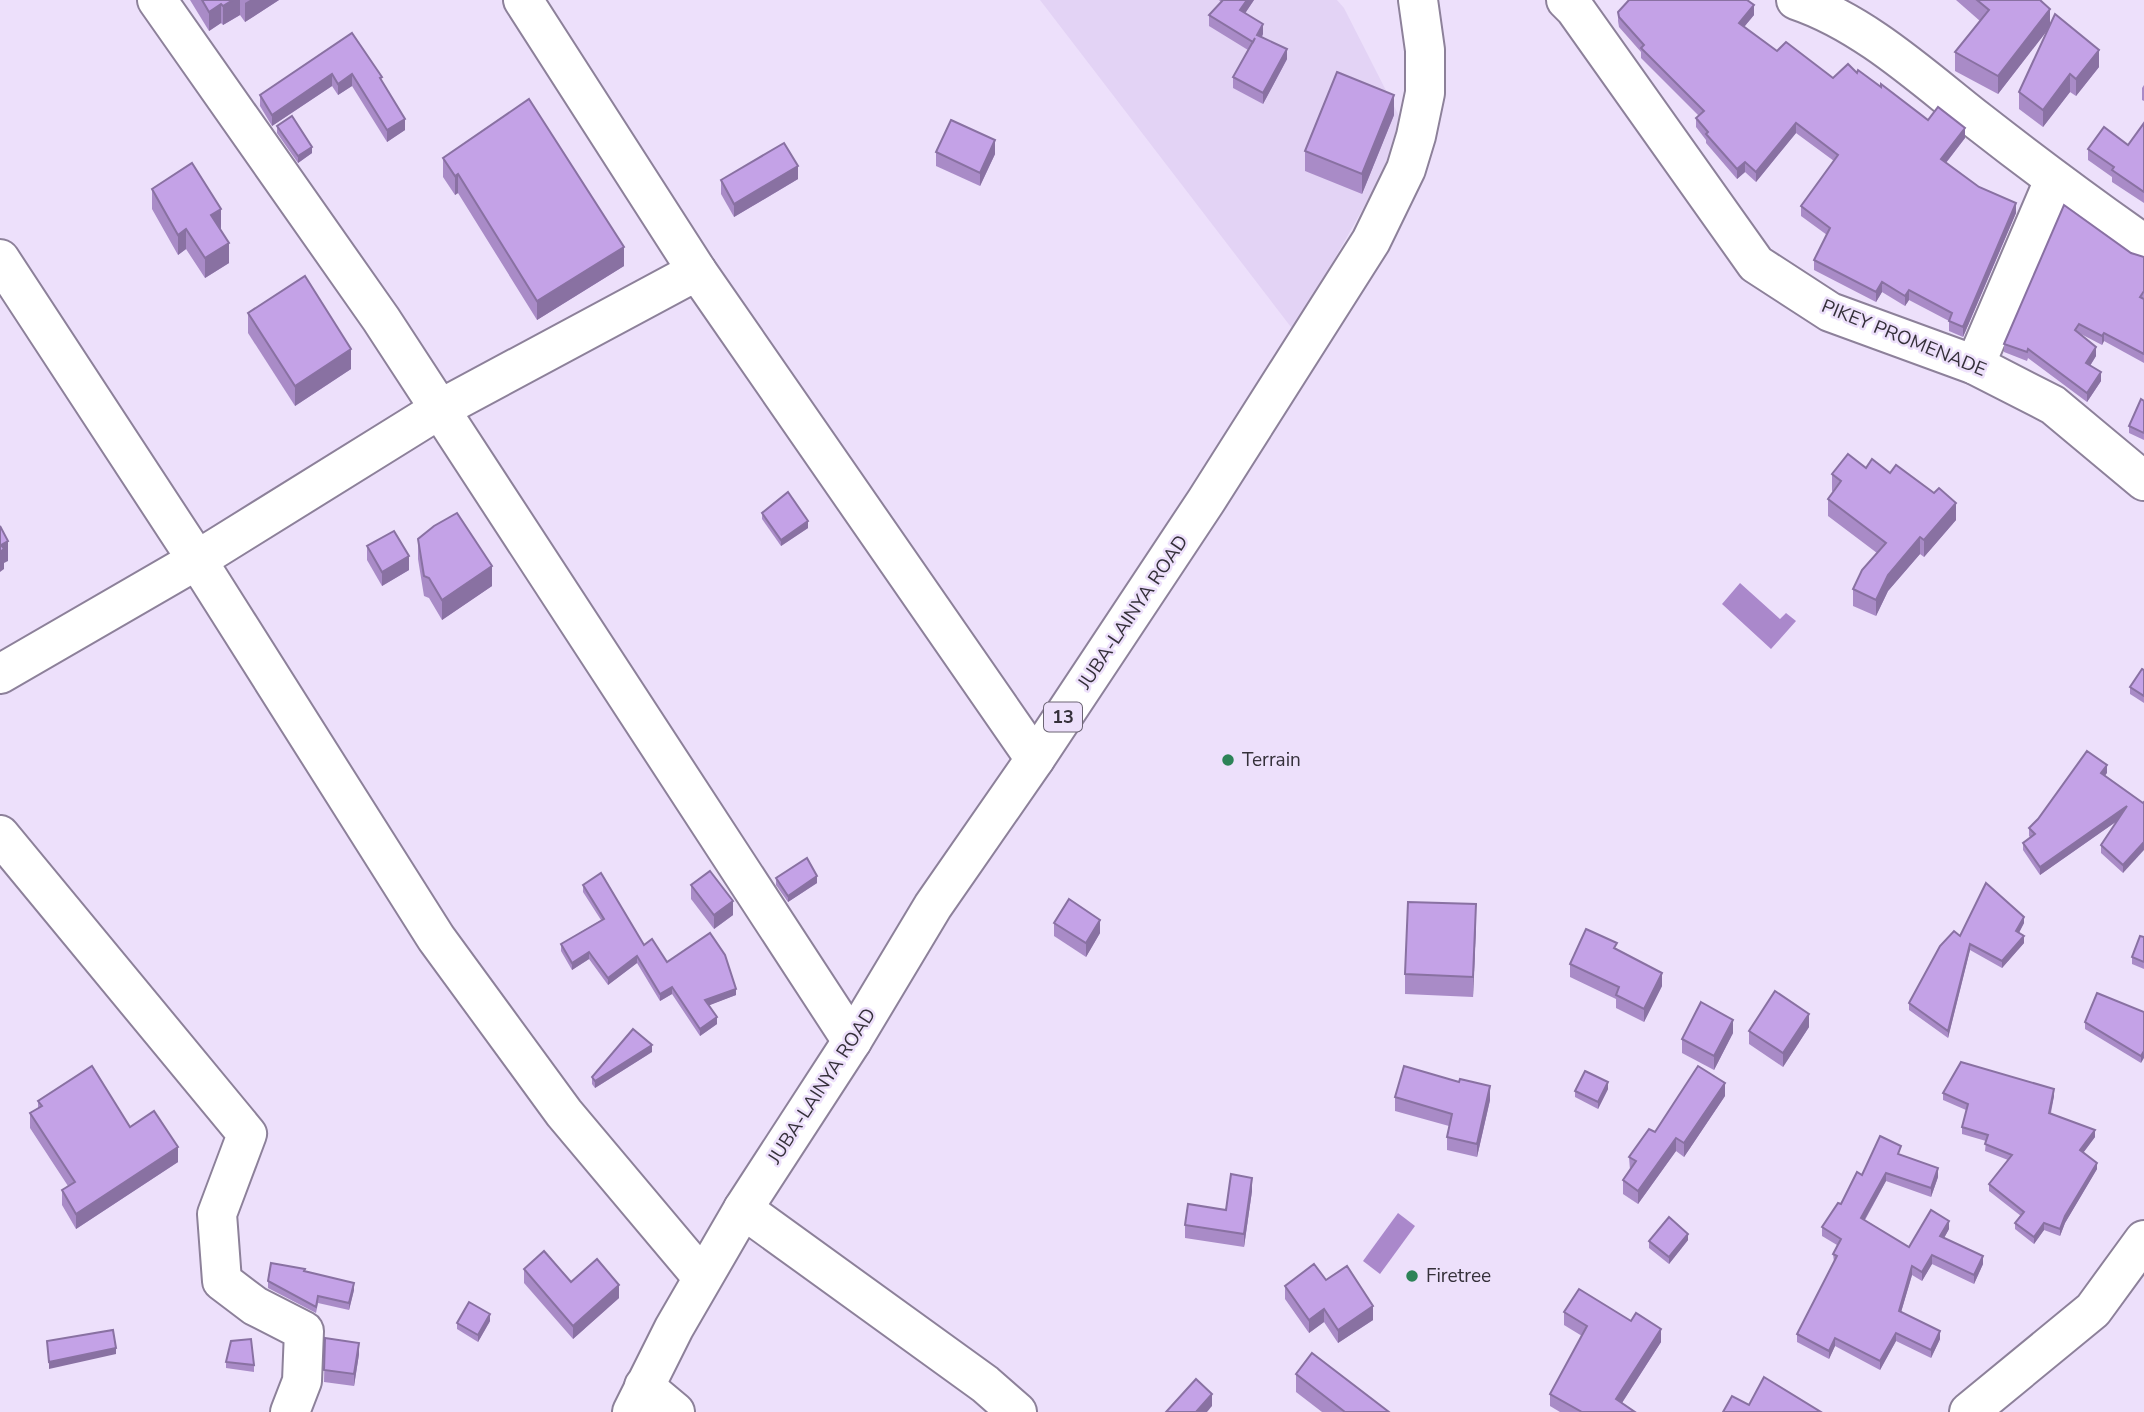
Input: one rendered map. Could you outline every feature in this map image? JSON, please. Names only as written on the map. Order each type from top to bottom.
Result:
[{"type":"street","points":[[157,0],[381,319],[852,1041]]},
{"type":"street","points":[[523,0],[697,271],[1035,759]]},
{"type":"street","name":"JUBA-LAINYA ROAD","points":[[638,1399],[702,1277],[852,1041],[933,906],[1035,759],[1206,501],[1371,241],[1406,169],[1425,93],[1425,50],[1418,0]]},
{"type":"street","points":[[1796,0],[1821,8],[1892,53],[2054,180],[2144,244]]},
{"type":"street","name":"PIKEY PROMENADE","points":[[1577,3],[1756,264],[1830,312],[1975,365],[2053,405],[2144,481]]},
{"type":"street","points":[[1975,365],[2054,180]]},
{"type":"street","points":[[0,259],[197,561],[436,938],[564,1113],[702,1277]]},
{"type":"street","points":[[0,674],[197,561],[440,409],[697,271]]},
{"type":"street","points":[[0,835],[247,1134],[216,1214],[222,1281],[255,1306],[304,1331],[302,1381],[290,1412]]},
{"type":"street","points":[[743,1209],[985,1384],[1017,1412]]},
{"type":"street","points":[[1969,1412],[2093,1310],[2144,1240]]},
{"type":"street","points":[[638,1399],[675,1412]]},
{"type":"shaded area","points":[[1040,0],[1337,0],[1344,8],[1400,118],[1392,151],[1374,189],[1294,331]]},
{"type":"shaded area","points":[[1740,583],[1780,619],[1786,613],[1796,621],[1771,649],[1722,604]]},
{"type":"shaded area","points":[[1398,1213],[1415,1226],[1380,1274],[1363,1261]]},
{"type":"building","points":[[202,0],[233,0],[209,12]]},
{"type":"building","points":[[1223,0],[1247,0],[1240,10],[1263,24],[1257,35],[1287,49],[1263,93],[1233,77],[1253,42],[1209,15]]},
{"type":"building","points":[[1629,0],[1747,0],[1754,5],[1739,23],[1777,51],[1786,42],[1833,78],[1848,64],[1857,73],[1858,70],[1881,87],[1881,84],[1928,120],[1938,107],[1965,128],[1941,159],[1979,187],[2016,203],[1963,327],[1949,321],[1952,313],[1909,290],[1905,296],[1882,282],[1876,292],[1814,260],[1830,228],[1801,206],[1838,155],[1796,123],[1756,172],[1745,162],[1737,169],[1706,134],[1708,132],[1696,118],[1704,111],[1641,48],[1644,45],[1619,17],[1618,12]]},
{"type":"building","points":[[1977,0],[2040,0],[2050,9],[1998,76],[1955,52],[1989,10]]},
{"type":"building","points":[[2055,14],[2099,50],[2076,79],[2070,74],[2043,110],[2019,92]]},
{"type":"building","points":[[352,33],[382,77],[380,78],[405,119],[387,130],[352,74],[338,84],[332,74],[272,115],[260,95]]},
{"type":"building","points":[[1337,72],[1394,95],[1362,174],[1305,151]]},
{"type":"building","points":[[529,99],[624,247],[537,301],[458,174],[455,176],[443,158]]},
{"type":"building","points":[[292,116],[312,147],[298,156],[277,126]]},
{"type":"building","points":[[951,120],[995,140],[980,173],[936,152]]},
{"type":"building","points":[[2144,123],[2144,192],[2088,149],[2104,127],[2128,145]]},
{"type":"building","points":[[784,143],[798,166],[734,204],[721,180]]},
{"type":"building","points":[[192,163],[221,209],[211,215],[229,243],[205,258],[186,229],[178,235],[152,189]]},
{"type":"building","points":[[2064,205],[2131,253],[2144,257],[2144,291],[2140,297],[2144,299],[2144,354],[2104,333],[2102,336],[2079,324],[2075,330],[2096,347],[2086,363],[2101,372],[2087,393],[2028,349],[2027,352],[2004,344]]},
{"type":"building","points":[[305,276],[351,349],[295,386],[248,313]]},
{"type":"building","points":[[2141,399],[2144,401],[2144,433],[2129,426]]},
{"type":"building","points":[[1848,454],[1866,468],[1872,459],[1890,473],[1896,465],[1934,493],[1939,488],[1956,503],[1924,540],[1920,537],[1888,575],[1876,600],[1853,589],[1862,570],[1886,543],[1828,499],[1841,481],[1832,474]]},
{"type":"building","points":[[788,492],[808,521],[781,540],[762,513]]},
{"type":"building","points":[[457,513],[492,566],[442,600],[429,578],[424,576],[418,539]]},
{"type":"building","points":[[0,526],[8,541],[1,545],[4,549],[0,552]]},
{"type":"building","points":[[394,531],[409,556],[382,572],[367,546]]},
{"type":"building","points":[[2142,669],[2144,670],[2144,696],[2130,687]]},
{"type":"building","points":[[2087,751],[2107,765],[2101,773],[2144,802],[2144,842],[2123,865],[2101,845],[2127,806],[2040,867],[2023,843],[2035,834],[2029,828]]},
{"type":"building","points":[[807,858],[817,876],[788,896],[776,878]]},
{"type":"building","points":[[710,871],[733,901],[714,915],[691,885]]},
{"type":"building","points":[[601,873],[644,945],[652,939],[667,962],[710,933],[725,955],[736,989],[705,1000],[717,1017],[700,1029],[672,987],[660,994],[637,956],[608,978],[589,952],[572,963],[561,944],[604,919],[583,885]]},
{"type":"building","points":[[1986,883],[2024,917],[2016,931],[2024,936],[2002,961],[1970,944],[1948,1031],[1909,1003],[1940,946],[1954,931],[1960,936]]},
{"type":"building","points":[[1069,899],[1100,920],[1086,943],[1054,923]]},
{"type":"building","points":[[1408,902],[1476,904],[1473,977],[1405,974]]},
{"type":"building","points":[[1586,929],[1617,943],[1614,948],[1662,973],[1644,1009],[1616,995],[1619,987],[1570,964]]},
{"type":"building","points":[[2140,936],[2144,937],[2144,962],[2132,957]]},
{"type":"building","points":[[1775,991],[1809,1014],[1783,1053],[1749,1031]]},
{"type":"building","points":[[2097,993],[2144,1012],[2144,1051],[2141,1056],[2085,1022]]},
{"type":"building","points":[[1701,1002],[1733,1020],[1714,1056],[1682,1039]]},
{"type":"building","points":[[633,1029],[652,1045],[595,1081],[592,1077]]},
{"type":"building","points":[[1961,1062],[2054,1089],[2049,1113],[2095,1130],[2080,1150],[2097,1163],[2060,1229],[2044,1223],[2034,1237],[2015,1223],[2024,1212],[1989,1184],[2012,1155],[1985,1144],[1988,1135],[1962,1127],[1968,1104],[1943,1093]]},
{"type":"building","points":[[92,1066],[130,1127],[154,1111],[178,1147],[76,1214],[62,1190],[75,1182],[30,1113],[42,1106],[38,1101]]},
{"type":"building","points":[[1404,1066],[1459,1082],[1460,1079],[1490,1086],[1477,1144],[1447,1137],[1452,1114],[1395,1097]]},
{"type":"building","points":[[1698,1066],[1725,1083],[1684,1143],[1676,1138],[1638,1191],[1623,1180],[1636,1161],[1629,1157],[1649,1129],[1655,1132]]},
{"type":"building","points":[[1585,1071],[1608,1082],[1598,1102],[1575,1091]]},
{"type":"building","points":[[1880,1136],[1901,1146],[1898,1154],[1938,1168],[1931,1188],[1886,1173],[1861,1218],[1909,1247],[1931,1210],[1949,1221],[1940,1236],[1983,1256],[1974,1275],[1932,1255],[1922,1272],[1912,1266],[1899,1311],[1940,1331],[1931,1350],[1896,1333],[1880,1361],[1835,1338],[1829,1351],[1797,1334],[1837,1256],[1833,1254],[1841,1239],[1822,1227],[1838,1203],[1841,1204],[1857,1172],[1862,1175]]},
{"type":"building","points":[[1231,1174],[1252,1178],[1244,1234],[1185,1225],[1188,1204],[1226,1210]]},
{"type":"building","points":[[1669,1217],[1688,1234],[1669,1257],[1649,1241]]},
{"type":"building","points":[[544,1251],[571,1282],[597,1259],[619,1285],[573,1326],[524,1269]]},
{"type":"building","points":[[271,1263],[305,1269],[304,1271],[354,1283],[349,1303],[318,1296],[316,1307],[268,1281]]},
{"type":"building","points":[[1314,1264],[1326,1280],[1347,1266],[1373,1306],[1338,1330],[1324,1309],[1309,1320],[1285,1286]]},
{"type":"building","points":[[1579,1289],[1631,1321],[1636,1313],[1661,1329],[1616,1399],[1635,1412],[1582,1412],[1550,1394],[1587,1326],[1564,1312]]},
{"type":"building","points":[[469,1302],[490,1314],[478,1335],[457,1323]]},
{"type":"building","points":[[113,1330],[116,1348],[49,1362],[47,1341]]},
{"type":"building","points":[[325,1338],[359,1343],[354,1374],[324,1370]]},
{"type":"building","points":[[251,1339],[254,1365],[226,1362],[231,1341]]},
{"type":"building","points":[[1312,1353],[1389,1412],[1345,1412],[1296,1374]]},
{"type":"building","points":[[1764,1377],[1821,1412],[1723,1412],[1732,1396],[1749,1405]]},
{"type":"building","points":[[1196,1379],[1212,1394],[1196,1412],[1166,1412]]},
{"type":"place","name":"Terrain","points":[[1228,760]]},
{"type":"place","name":"Firetree","points":[[1412,1276]]}]
